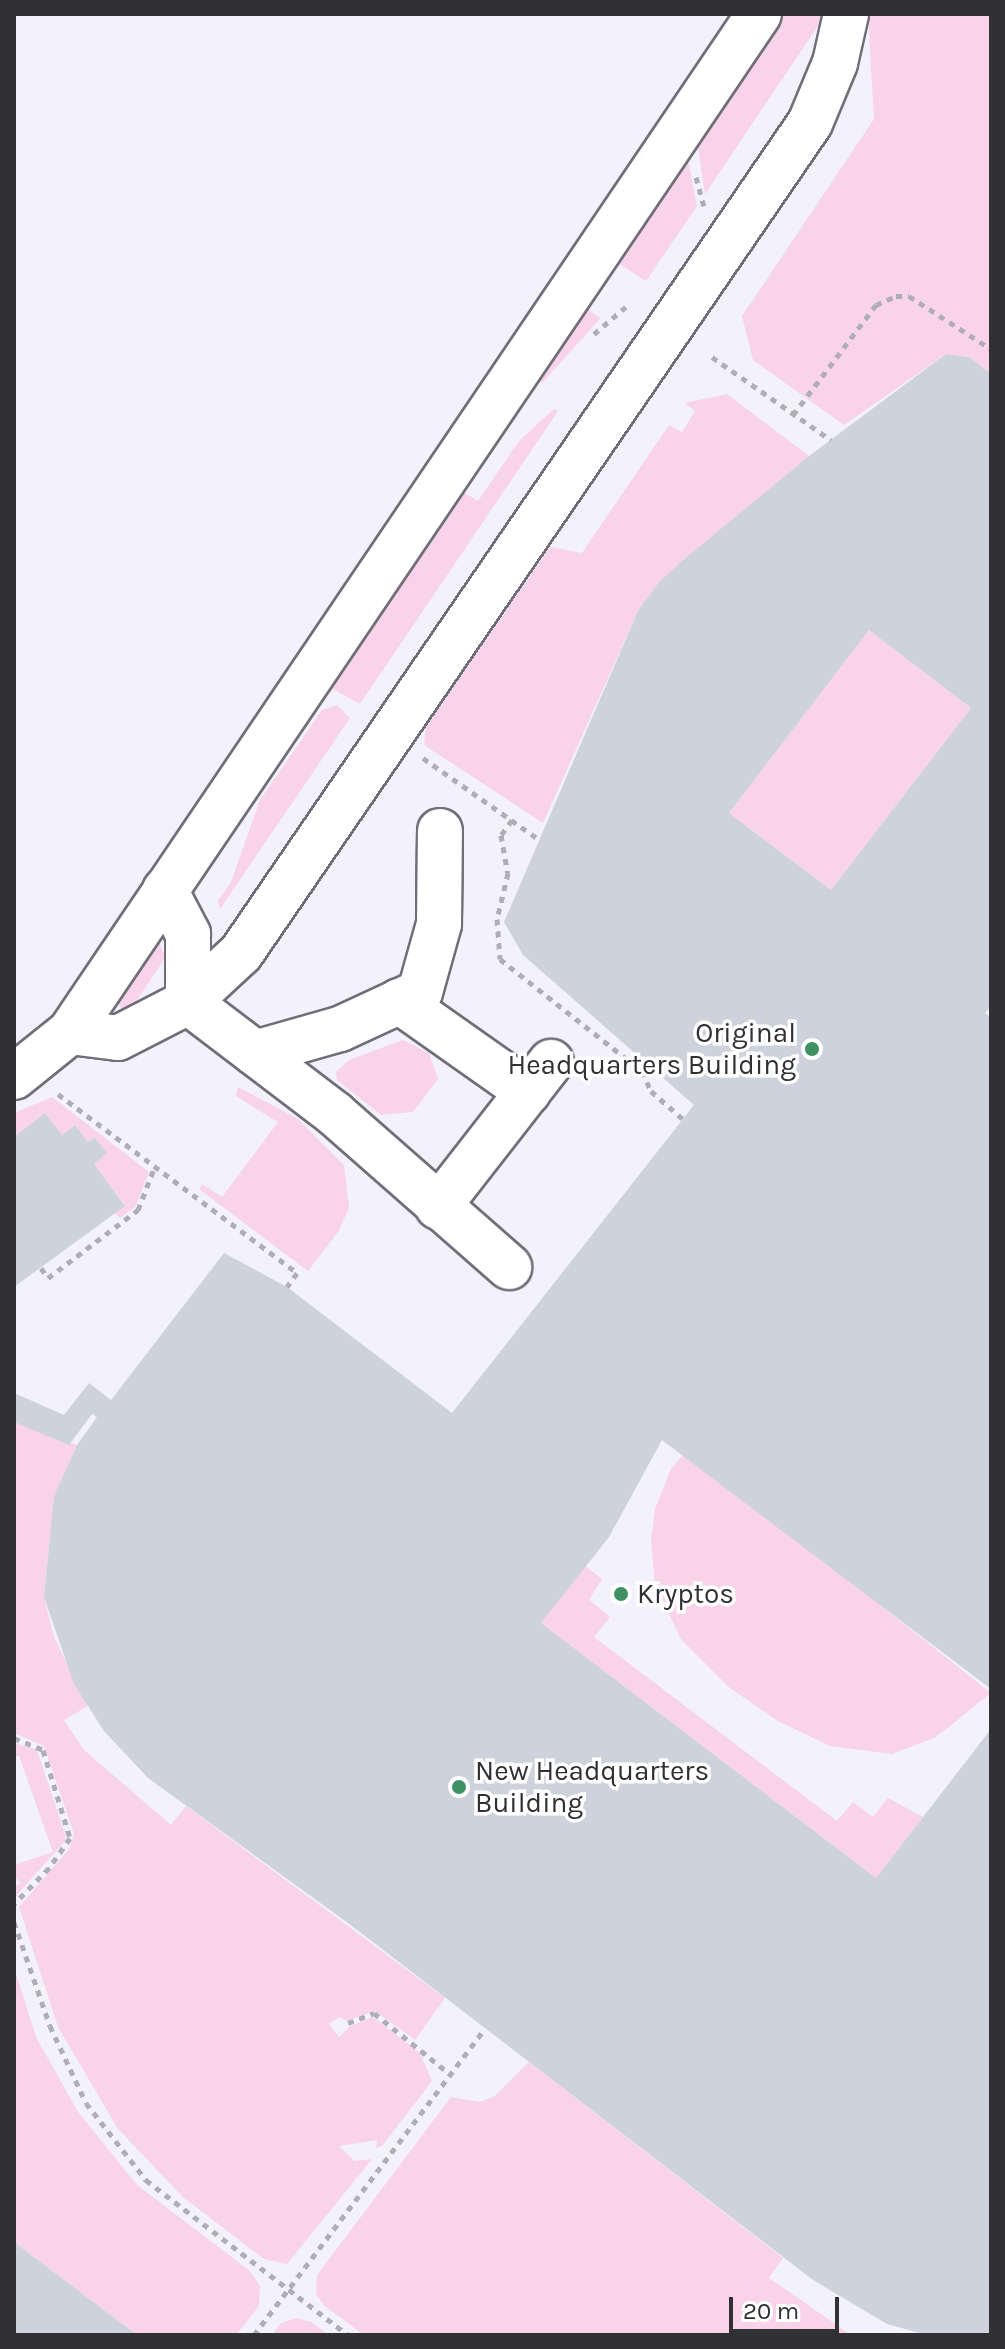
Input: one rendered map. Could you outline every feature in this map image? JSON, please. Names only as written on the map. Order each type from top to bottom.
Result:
[{"type":"lane","points":[[34,1084],[759,14]]},
{"type":"lane","points":[[70,1032],[118,1038],[188,1002],[241,953],[810,123],[835,63],[846,14]]},
{"type":"lane","points":[[255,1053],[340,1029],[420,992],[439,924],[440,831]]},
{"type":"lane","points":[[165,890],[188,934],[188,1002]]},
{"type":"lane","points":[[399,1001],[540,1077],[438,1207]]},
{"type":"lane","points":[[188,1002],[335,1114],[509,1267]]},
{"type":"path","points":[[793,415],[876,305],[896,296],[909,296],[991,349]]},
{"type":"path","points":[[712,357],[831,440]]},
{"type":"path","points":[[416,753],[537,838]]},
{"type":"path","points":[[512,820],[501,835],[508,873],[496,927],[500,959],[642,1071],[651,1091],[683,1119]]},
{"type":"path","points":[[34,1084],[155,1166],[297,1273],[287,1287]]},
{"type":"path","points":[[41,1268],[48,1278],[138,1210],[155,1166]]},
{"type":"path","points":[[14,1738],[43,1750],[70,1838],[49,1868],[14,1904]]},
{"type":"path","points":[[14,1922],[50,2026],[86,2103],[146,2180],[348,2335]]},
{"type":"path","points":[[348,2023],[374,2013],[451,2075]]},
{"type":"path","points":[[254,2335],[485,2029]]},
{"type":"shaded area","points":[[783,14],[826,14],[705,194],[697,142]]},
{"type":"shaded area","points":[[868,14],[991,14],[991,374],[969,357],[946,354],[844,425],[753,360],[742,316],[874,119]]},
{"type":"shaded area","points":[[687,155],[697,206],[646,281],[616,262]]},
{"type":"shaded area","points":[[584,307],[601,318],[542,383],[536,377]]},
{"type":"shaded area","points":[[727,394],[809,456],[659,582],[638,611],[543,823],[424,745],[426,727],[550,547],[582,553],[669,425],[682,432],[695,411],[685,403]]},
{"type":"shaded area","points":[[554,409],[558,411],[360,704],[331,688],[460,490],[478,501],[519,441]]},
{"type":"shaded area","points":[[869,630],[971,708],[831,890],[729,813]]},
{"type":"shaded area","points":[[337,705],[350,718],[220,909],[218,901],[231,882],[260,800],[322,710]]},
{"type":"shaded area","points":[[159,941],[165,958],[133,1006],[121,1008],[116,999]]},
{"type":"shaded area","points":[[403,1040],[429,1053],[438,1079],[413,1112],[381,1115],[337,1080],[336,1072],[349,1060]]},
{"type":"shaded area","points":[[238,1087],[298,1119],[344,1165],[349,1208],[338,1232],[308,1271],[199,1189],[202,1184],[222,1197],[278,1122],[236,1096]]},
{"type":"shaded area","points":[[52,1097],[149,1172],[135,1207],[120,1218],[115,1213],[125,1205],[94,1164],[106,1153],[95,1138],[88,1142],[75,1125],[62,1135],[45,1113],[14,1137],[14,1113]]},
{"type":"shaded area","points":[[14,1422],[77,1445],[54,1496],[44,1597],[54,1637],[88,1706],[64,1720],[84,1750],[171,1825],[186,1806],[445,1998],[415,2040],[375,2011],[347,2021],[339,2017],[329,2024],[339,2037],[350,2026],[373,2017],[420,2053],[432,2081],[382,2146],[376,2148],[377,2140],[339,2146],[354,2161],[372,2159],[287,2264],[264,2259],[183,2197],[118,2129],[58,2027],[19,1907],[69,1849],[74,1834],[44,1746],[14,1733]]},
{"type":"shaded area","points":[[683,1455],[750,1502],[991,1693],[936,1737],[892,1754],[830,1746],[778,1721],[730,1688],[681,1639],[655,1585],[651,1541],[655,1509],[671,1469]]},
{"type":"shaded area","points":[[585,1566],[602,1579],[589,1600],[610,1617],[594,1637],[837,1821],[853,1802],[873,1817],[888,1798],[923,1817],[876,1878],[541,1623]]},
{"type":"shaded area","points":[[14,1743],[37,1750],[66,1837],[16,1896],[14,1886],[21,1883],[14,1876],[14,1865],[53,1852],[19,1756],[14,1757]]},
{"type":"shaded area","points":[[14,1967],[36,2037],[78,2112],[137,2185],[250,2271],[260,2286],[259,2306],[236,2335],[137,2335],[14,2242]]},
{"type":"shaded area","points":[[529,2062],[783,2258],[769,2278],[851,2335],[364,2335],[325,2306],[316,2294],[317,2275],[451,2097],[480,2102],[495,2096]]},
{"type":"shaded area","points":[[296,2318],[311,2322],[329,2335],[272,2335],[281,2323]]},
{"type":"building","points":[[946,354],[969,357],[991,374],[991,1006],[985,1013],[991,1017],[991,1689],[662,1440],[609,1537],[541,1623],[876,1878],[991,1729],[991,2335],[927,2335],[887,2324],[813,2280],[352,1926],[148,1778],[104,1731],[74,1684],[44,1597],[54,1496],[77,1445],[97,1417],[92,1414],[69,1445],[14,1422],[14,1393],[64,1415],[89,1383],[111,1400],[224,1253],[287,1287],[452,1413],[694,1105],[523,955],[504,922],[638,611],[659,582],[809,456]],"holes":[[[869,630],[971,708],[831,890],[729,813]]]},
{"type":"building","points":[[45,1113],[62,1135],[75,1125],[88,1142],[95,1138],[107,1153],[94,1164],[125,1206],[14,1287],[14,1137]]},
{"type":"building","points":[[14,2242],[137,2335],[14,2335]]},
{"type":"place","name":"Original Headquarters Building","points":[[812,1049]]},
{"type":"place","name":"Kryptos","points":[[621,1594]]},
{"type":"place","name":"New Headquarters Building","points":[[459,1787]]}]
